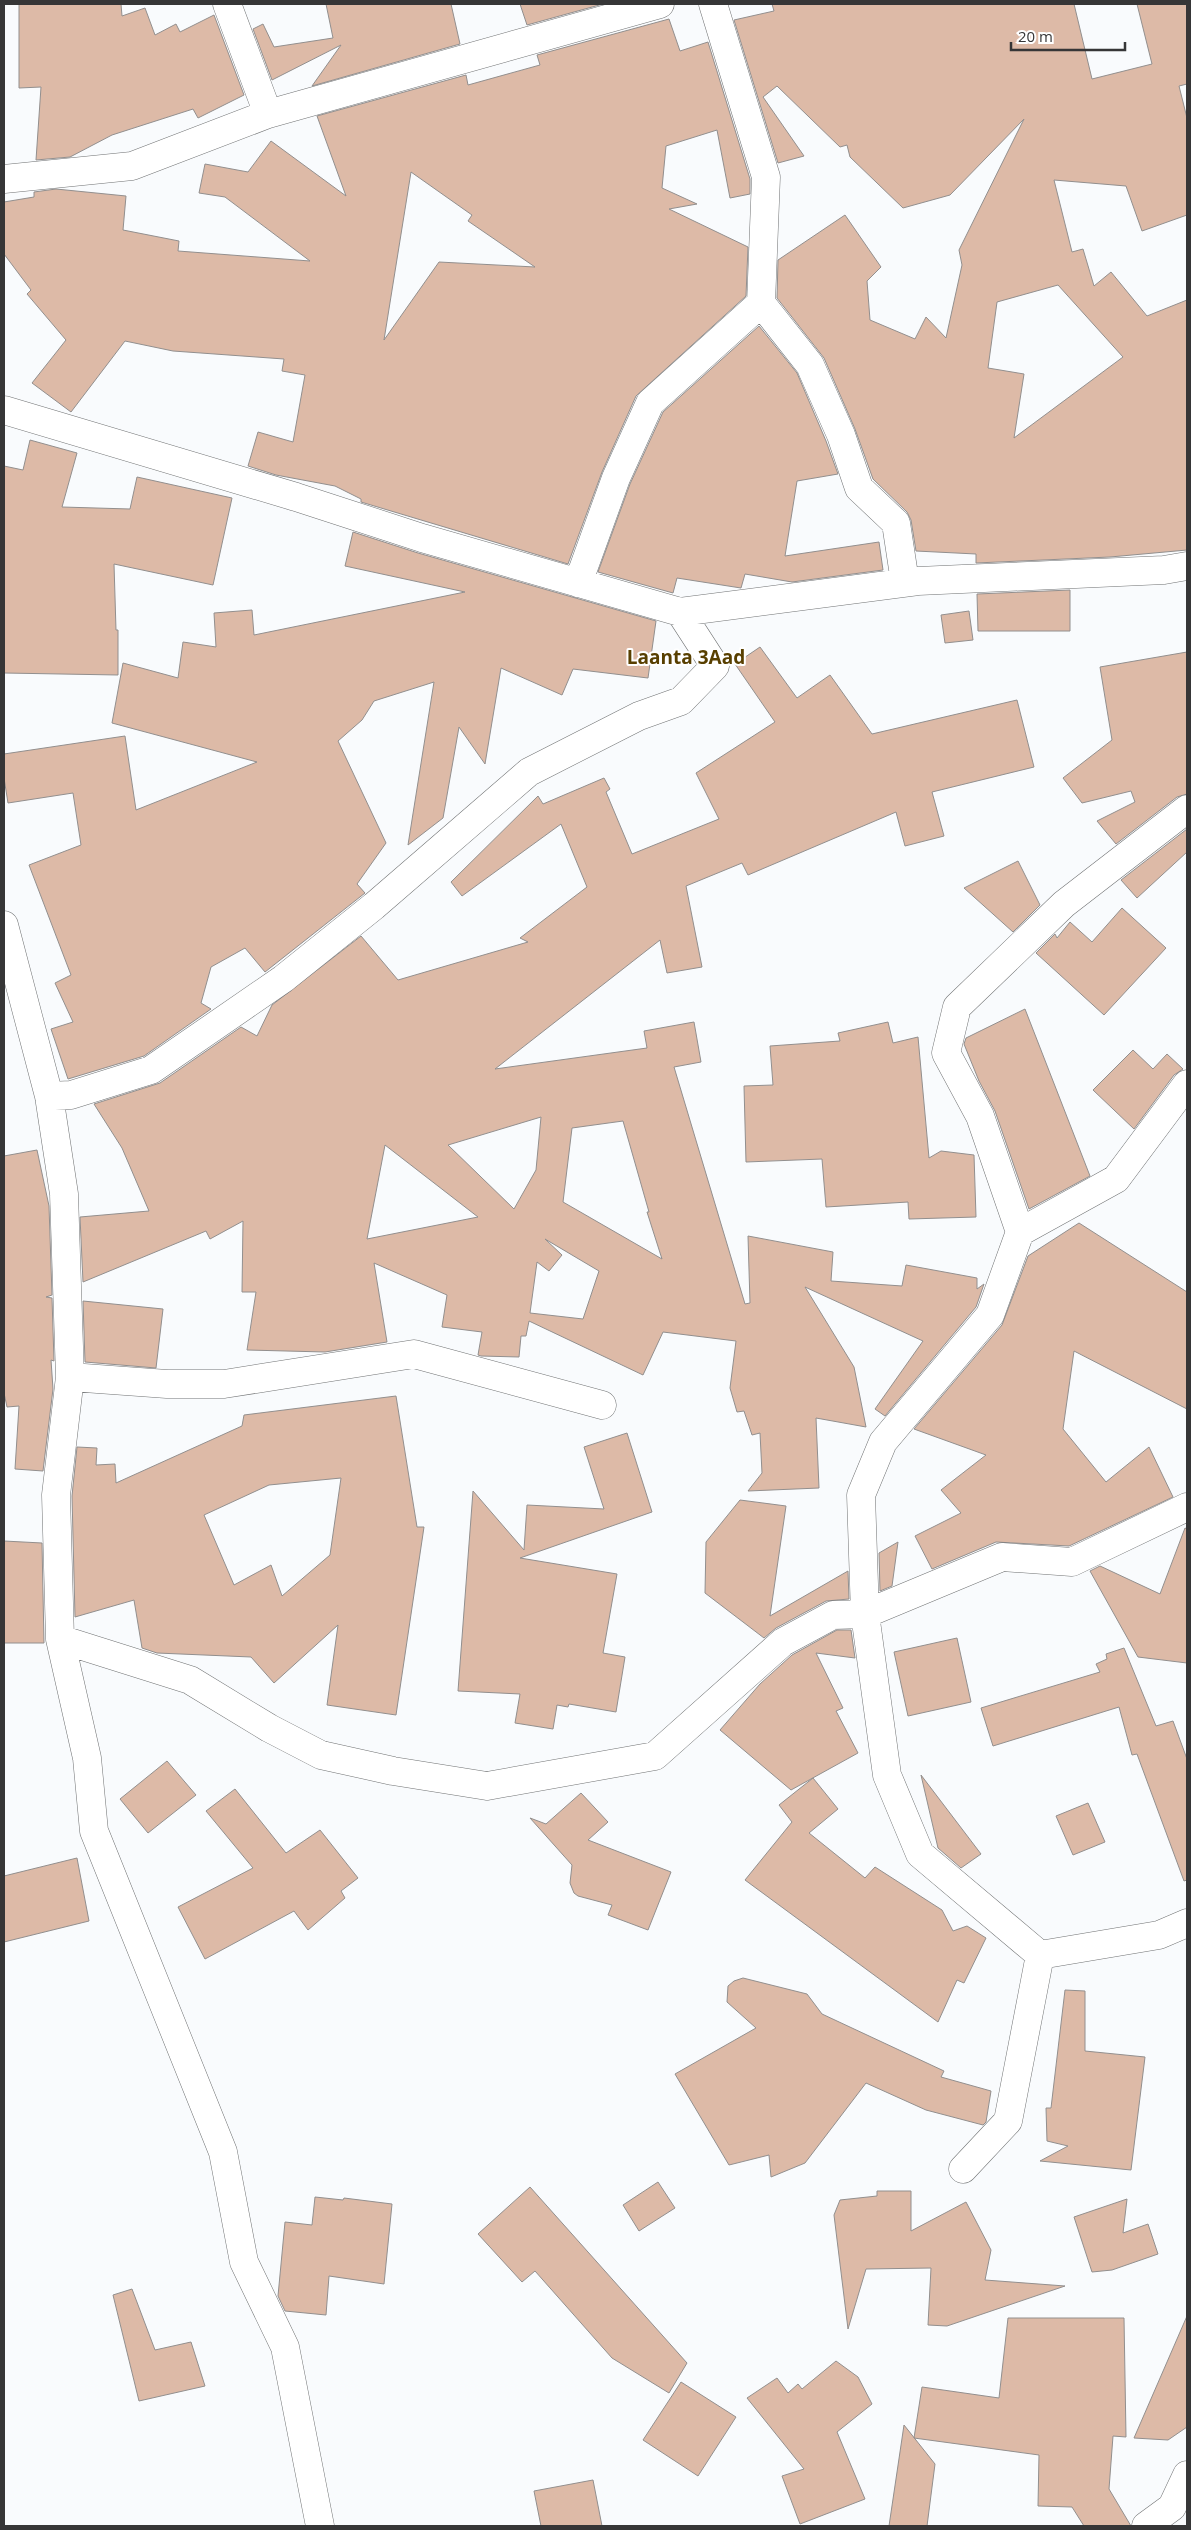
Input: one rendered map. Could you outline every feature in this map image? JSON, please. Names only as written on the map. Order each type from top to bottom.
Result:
[{"type":"street","points":[[227,4],[268,114]]},
{"type":"street","points":[[4,179],[132,166],[268,114],[660,4]]},
{"type":"street","points":[[713,4],[766,177],[760,303],[810,365],[841,435],[858,488],[896,523],[905,582]]},
{"type":"street","points":[[578,584],[616,478],[650,404],[760,303]]},
{"type":"street","points":[[4,410],[296,497],[422,538],[680,612],[905,582],[1164,570],[1187,566]]},
{"type":"street","points":[[49,1096],[71,1095],[151,1070],[290,973],[374,906],[529,772],[639,716],[681,701],[715,666],[680,612]]},
{"type":"street","points":[[1187,809],[1064,904],[957,1007],[946,1053],[980,1116],[1020,1232],[990,1315],[883,1442],[861,1495],[865,1614],[887,1775],[920,1854],[1040,1955],[1159,1935],[1187,1923]]},
{"type":"street","points":[[4,925],[49,1096],[64,1194],[70,1378],[56,1495],[60,1639],[87,1758],[94,1831],[223,2152],[244,2262],[285,2347],[320,2526]]},
{"type":"street","points":[[1020,1232],[1116,1179],[1187,1084]]},
{"type":"street","points":[[70,1378],[167,1384],[224,1384],[414,1354],[602,1405]]},
{"type":"street","points":[[60,1639],[190,1680],[269,1728],[321,1755],[393,1771],[487,1786],[656,1756],[783,1642],[833,1615],[865,1614],[1002,1557],[1072,1562],[1187,1506]]},
{"type":"street","points":[[963,2169],[1008,2121],[1040,1955]]},
{"type":"street","points":[[1146,2526],[1172,2507],[1187,2475]]},
{"type":"building","points":[[19,4],[121,4],[122,16],[145,8],[155,35],[176,24],[180,32],[214,15],[244,95],[198,118],[193,109],[112,135],[70,157],[36,160],[41,87],[19,88]]},
{"type":"building","points":[[326,4],[451,4],[460,44],[312,86],[341,45],[272,80],[253,29],[263,24],[274,47],[333,38]]},
{"type":"building","points":[[520,4],[603,4],[527,25]]},
{"type":"building","points":[[772,4],[1074,4],[1092,79],[1152,64],[1137,4],[1187,4],[1187,84],[1179,86],[1187,118],[1187,215],[1142,231],[1126,186],[1054,180],[1072,252],[1083,249],[1094,286],[1111,272],[1147,316],[1187,300],[1187,550],[1110,557],[976,563],[976,554],[916,551],[911,520],[907,512],[873,479],[855,429],[824,358],[777,298],[778,260],[845,215],[881,267],[867,281],[870,320],[915,339],[926,317],[946,338],[962,265],[959,250],[1024,119],[950,195],[903,208],[850,157],[847,145],[840,147],[777,86],[763,97],[804,156],[778,163],[734,20],[774,11]],"holes":[[[1058,285],[1123,357],[1014,438],[1024,374],[988,368],[997,302]]]},
{"type":"building","points":[[669,19],[680,51],[708,42],[750,179],[750,194],[730,198],[717,130],[666,146],[662,188],[697,204],[669,209],[748,247],[746,296],[636,396],[602,472],[568,564],[361,502],[361,499],[335,486],[276,475],[248,466],[258,432],[293,442],[305,375],[282,371],[284,359],[173,351],[125,341],[71,412],[32,383],[66,340],[27,294],[31,290],[4,254],[4,202],[34,197],[34,192],[56,189],[126,196],[123,230],[179,241],[178,251],[310,261],[225,197],[199,193],[205,164],[248,172],[271,141],[346,196],[317,116],[466,75],[468,85],[540,65],[537,55]],"holes":[[[411,172],[472,215],[468,221],[535,267],[439,262],[384,340]]]},
{"type":"building","points":[[759,326],[797,373],[838,474],[797,481],[785,556],[879,542],[883,570],[792,582],[745,574],[741,588],[677,578],[673,593],[598,572],[630,484],[663,412]]},
{"type":"building","points":[[30,440],[77,453],[62,507],[130,509],[137,477],[232,498],[213,585],[114,564],[116,630],[118,630],[118,675],[4,673],[4,466],[23,470]]},
{"type":"building","points":[[353,532],[418,553],[656,621],[648,678],[573,669],[562,695],[501,668],[485,764],[459,727],[443,818],[408,845],[434,682],[374,701],[362,720],[338,741],[386,843],[357,884],[365,893],[265,972],[245,948],[211,967],[201,1003],[211,1009],[144,1056],[68,1079],[51,1029],[73,1022],[55,983],[71,975],[29,865],[81,845],[73,793],[8,803],[4,778],[4,754],[125,736],[136,810],[257,762],[112,723],[123,663],[178,678],[183,642],[216,647],[214,613],[252,610],[254,635],[465,592],[345,566]]},
{"type":"building","points":[[1070,590],[1070,631],[978,631],[977,594]]},
{"type":"building","points":[[969,611],[973,640],[945,643],[941,615]]},
{"type":"building","points":[[760,647],[797,698],[830,675],[872,734],[1017,700],[1034,767],[932,792],[944,836],[905,846],[896,812],[748,875],[742,863],[686,886],[702,967],[667,973],[660,940],[495,1069],[647,1048],[644,1031],[694,1022],[701,1062],[674,1067],[745,1304],[750,1303],[748,1236],[833,1252],[831,1281],[902,1286],[906,1265],[977,1278],[977,1289],[984,1284],[976,1307],[885,1416],[875,1409],[923,1341],[805,1287],[854,1367],[866,1427],[816,1418],[819,1488],[748,1491],[762,1473],[760,1433],[752,1435],[744,1411],[737,1412],[730,1388],[736,1341],[663,1332],[643,1375],[529,1321],[526,1336],[521,1336],[519,1357],[481,1356],[478,1355],[482,1332],[442,1327],[447,1295],[374,1263],[387,1342],[325,1352],[247,1350],[256,1292],[242,1292],[243,1221],[210,1239],[206,1231],[83,1282],[80,1217],[149,1211],[122,1148],[94,1104],[160,1083],[241,1027],[257,1036],[272,1005],[361,936],[398,980],[528,942],[520,938],[587,887],[561,824],[462,896],[451,882],[538,796],[543,804],[604,778],[610,789],[606,792],[632,854],[719,819],[696,773],[775,722],[735,664]],"holes":[[[541,1117],[536,1170],[514,1209],[448,1145]],[[623,1121],[649,1212],[647,1212],[662,1259],[563,1202],[572,1128]],[[385,1145],[478,1217],[367,1239]],[[545,1239],[599,1271],[583,1319],[530,1313],[537,1262],[549,1271],[562,1255]]]},
{"type":"building","points":[[1187,652],[1187,794],[1177,797],[1116,844],[1097,821],[1135,802],[1131,791],[1082,803],[1063,778],[1112,740],[1100,667]]},
{"type":"building","points":[[1187,829],[1187,852],[1137,898],[1121,880]]},
{"type":"building","points":[[1018,861],[1040,905],[1013,932],[964,888]]},
{"type":"building","points":[[1122,908],[1166,948],[1104,1015],[1036,953],[1055,934],[1057,938],[1070,922],[1092,942]]},
{"type":"building","points":[[1025,1009],[1090,1176],[1029,1209],[995,1111],[979,1081],[964,1044],[966,1038]]},
{"type":"building","points":[[888,1022],[893,1043],[918,1037],[929,1158],[941,1151],[974,1155],[976,1217],[909,1219],[908,1202],[826,1207],[822,1159],[746,1162],[744,1086],[773,1085],[770,1046],[840,1041],[838,1033]]},
{"type":"building","points":[[1133,1050],[1153,1069],[1167,1054],[1183,1069],[1174,1075],[1134,1129],[1093,1090]]},
{"type":"building","points":[[37,1150],[49,1206],[52,1295],[46,1297],[52,1298],[54,1361],[51,1360],[53,1389],[43,1471],[15,1469],[19,1406],[7,1407],[4,1393],[4,1156]]},
{"type":"building","points":[[1079,1223],[1187,1292],[1187,1409],[1074,1351],[1063,1429],[1106,1482],[1149,1447],[1173,1497],[1069,1546],[996,1542],[932,1569],[915,1536],[961,1513],[941,1490],[986,1455],[914,1429],[1002,1325],[1028,1256]]},
{"type":"building","points":[[83,1301],[163,1309],[156,1368],[85,1362]]},
{"type":"building","points":[[396,1396],[417,1527],[424,1527],[396,1715],[327,1705],[338,1625],[274,1683],[251,1657],[157,1653],[142,1648],[134,1600],[75,1617],[72,1496],[77,1447],[97,1448],[96,1465],[115,1464],[116,1483],[242,1426],[244,1415]],"holes":[[[341,1478],[330,1555],[282,1596],[271,1565],[234,1585],[204,1515],[269,1485]]]},
{"type":"building","points":[[627,1433],[652,1512],[520,1558],[617,1574],[603,1653],[625,1657],[616,1712],[569,1704],[568,1707],[557,1705],[553,1729],[515,1723],[520,1694],[458,1691],[473,1491],[524,1550],[527,1505],[604,1509],[584,1447]]},
{"type":"building","points":[[740,1500],[786,1506],[770,1616],[848,1571],[849,1599],[826,1601],[776,1628],[764,1638],[705,1593],[706,1542]]},
{"type":"building","points":[[1185,1528],[1187,1529],[1187,1663],[1138,1657],[1090,1571],[1100,1566],[1160,1594]]},
{"type":"building","points":[[4,1541],[42,1543],[44,1643],[4,1643]]},
{"type":"building","points":[[898,1542],[892,1586],[880,1591],[879,1553]]},
{"type":"building","points":[[837,1630],[851,1630],[855,1658],[816,1653],[843,1708],[836,1711],[858,1753],[791,1790],[720,1730],[760,1684],[792,1655]]},
{"type":"building","points":[[957,1638],[971,1702],[908,1716],[894,1652]]},
{"type":"building","points":[[1124,1648],[1156,1726],[1173,1721],[1187,1759],[1187,1880],[1184,1881],[1137,1754],[1132,1755],[1119,1707],[993,1746],[981,1708],[1100,1672],[1096,1664],[1107,1659],[1106,1654]]},
{"type":"building","points":[[167,1761],[196,1795],[148,1833],[120,1799]]},
{"type":"building","points":[[921,1775],[981,1854],[961,1868],[938,1848]]},
{"type":"building","points":[[813,1778],[838,1809],[809,1833],[865,1878],[875,1867],[942,1910],[953,1931],[967,1926],[986,1938],[964,1983],[957,1980],[938,2022],[745,1880],[792,1822],[779,1805]]},
{"type":"building","points":[[235,1789],[286,1853],[320,1830],[358,1878],[341,1891],[345,1898],[308,1930],[294,1911],[205,1959],[178,1907],[253,1868],[206,1811]]},
{"type":"building","points":[[581,1793],[608,1822],[588,1840],[671,1872],[648,1930],[608,1915],[612,1905],[578,1896],[574,1893],[570,1883],[572,1865],[530,1818],[546,1824]]},
{"type":"building","points":[[1088,1803],[1105,1842],[1073,1855],[1056,1816]]},
{"type":"building","points":[[77,1858],[89,1921],[4,1942],[4,1876]]},
{"type":"building","points":[[743,1978],[807,1994],[822,2014],[944,2071],[941,2077],[991,2091],[986,2122],[983,2125],[926,2110],[866,2083],[805,2163],[771,2177],[769,2155],[729,2165],[675,2074],[756,2028],[727,2002],[728,1986],[734,1981]]},
{"type":"building","points":[[1065,1990],[1085,1991],[1085,2051],[1145,2057],[1131,2170],[1040,2161],[1068,2146],[1047,2141],[1046,2108],[1051,2108]]},
{"type":"building","points":[[658,2182],[675,2208],[639,2231],[623,2205]]},
{"type":"building","points":[[530,2187],[687,2363],[669,2393],[612,2358],[535,2271],[522,2282],[478,2234]]},
{"type":"building","points":[[877,2191],[911,2191],[911,2231],[966,2202],[991,2250],[985,2280],[1065,2286],[947,2326],[928,2325],[931,2268],[866,2269],[848,2329],[834,2215],[840,2200],[877,2196]]},
{"type":"building","points":[[315,2197],[343,2200],[344,2198],[392,2204],[384,2284],[329,2276],[326,2315],[285,2311],[278,2296],[285,2222],[312,2225]]},
{"type":"building","points":[[1127,2199],[1123,2233],[1148,2224],[1158,2254],[1112,2270],[1092,2272],[1074,2217]]},
{"type":"building","points":[[132,2289],[155,2350],[191,2342],[205,2386],[139,2401],[113,2295]]},
{"type":"building","points":[[1187,2316],[1187,2427],[1168,2440],[1134,2438]]},
{"type":"building","points":[[1008,2318],[1124,2318],[1126,2437],[1113,2436],[1109,2489],[1131,2526],[1084,2526],[1072,2507],[1038,2506],[1039,2455],[914,2438],[922,2387],[999,2398]]},
{"type":"building","points":[[836,2361],[858,2377],[872,2404],[837,2432],[865,2499],[800,2524],[782,2476],[804,2469],[747,2398],[777,2378],[788,2393],[798,2384],[802,2389]]},
{"type":"building","points":[[681,2382],[736,2417],[698,2476],[643,2440]]},
{"type":"building","points":[[904,2425],[935,2464],[927,2526],[889,2526]]},
{"type":"building","points":[[593,2480],[602,2526],[541,2526],[534,2491]]},
{"type":"district","name":"Laanta 3Aad","points":[[686,657]]}]
